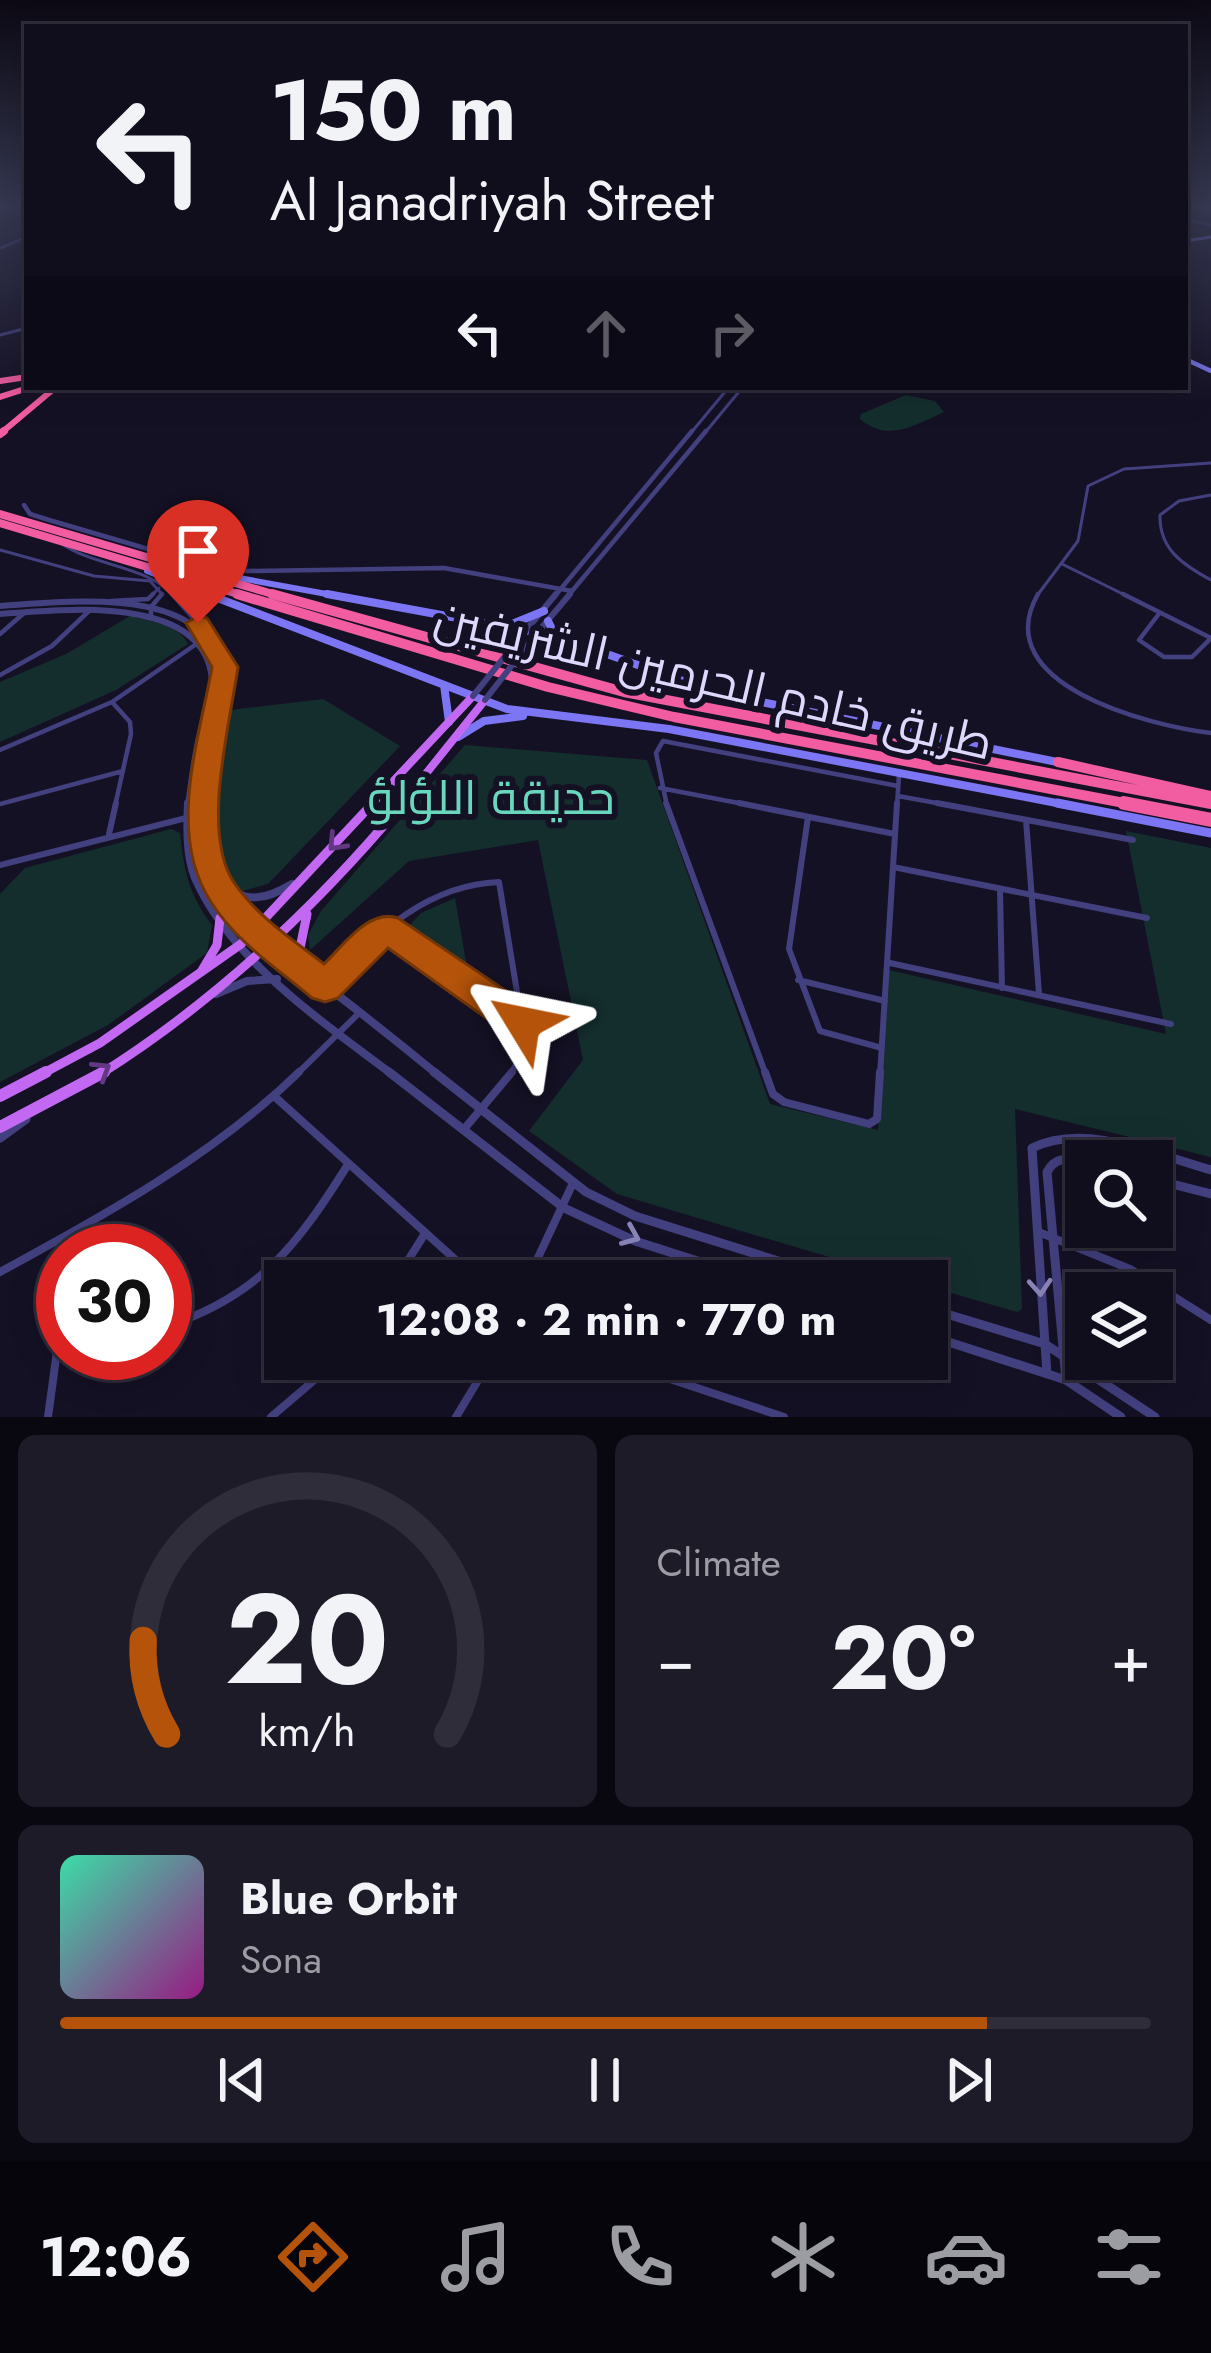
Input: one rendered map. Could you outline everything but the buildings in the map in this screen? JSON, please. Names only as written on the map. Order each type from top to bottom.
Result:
[{"type":"highway","points":[[0,434],[52,390]]},
{"type":"highway","name":"طريق خادم الحرمين الشريفين","points":[[0,518],[624,692],[1211,797]]},
{"type":"highway","name":"طريق خادم الحرمين الشريفين","points":[[0,518],[58,542],[548,687],[653,712],[1211,820]]},
{"type":"highway","points":[[1058,762],[1211,797]]},
{"type":"main road","points":[[89,550],[536,716]]},
{"type":"main road","points":[[169,564],[527,629],[717,693],[1058,762]]},
{"type":"main road","points":[[489,622],[518,624],[546,616],[556,636]]},
{"type":"main road","points":[[444,684],[449,722]]},
{"type":"main road","points":[[0,1096],[100,1043],[241,944],[472,696]]},
{"type":"main road","points":[[0,1126],[38,1110],[207,998],[273,944],[458,737],[485,700]]},
{"type":"main road","points":[[458,737],[484,721],[536,716],[669,729],[898,780],[1211,833]]},
{"type":"main road","points":[[309,908],[298,946],[309,974]]},
{"type":"main road","points":[[198,976],[217,945],[220,919]]},
{"type":"street","points":[[485,700],[538,632],[561,588],[726,390]]},
{"type":"street","points":[[472,696],[527,629],[579,584],[740,390]]},
{"type":"street","points":[[1211,463],[1179,462],[1101,476],[1088,486],[1084,526],[1030,608],[1028,636],[1054,675],[1113,711],[1153,725],[1211,733]]},
{"type":"street","points":[[1211,495],[1179,500],[1160,515],[1158,530],[1173,553],[1211,580]]},
{"type":"street","points":[[24,505],[30,514],[179,558],[248,571],[444,568],[572,591]]},
{"type":"street","points":[[58,542],[84,559],[163,583],[207,634],[225,667],[202,814],[214,878],[256,930],[574,1183],[635,1216],[775,1260]]},
{"type":"street","points":[[0,550],[94,576],[150,580],[162,594],[151,612]]},
{"type":"street","points":[[1062,564],[1211,638],[1192,657],[1164,657],[1139,640],[1158,615]]},
{"type":"street","points":[[0,610],[148,599],[159,588]]},
{"type":"street","points":[[107,602],[192,622],[207,634]]},
{"type":"street","points":[[0,634],[28,609],[151,612],[197,643],[211,669],[212,687],[186,816],[194,873],[220,919],[255,958],[340,1032],[561,1207],[694,1260]]},
{"type":"street","points":[[0,676],[52,646],[89,611]]},
{"type":"street","points":[[0,750],[112,702],[207,634]]},
{"type":"street","points":[[109,834],[130,722],[112,702]]},
{"type":"street","points":[[668,740],[898,780],[877,1119],[873,1124],[784,1102],[773,1094],[660,788],[656,753],[658,743],[668,740]]},
{"type":"street","points":[[0,804],[123,770]]},
{"type":"street","points":[[660,788],[895,834]]},
{"type":"street","points":[[898,796],[1133,840]]},
{"type":"street","points":[[0,865],[202,814]]},
{"type":"street","points":[[808,817],[789,949],[798,980],[820,1031],[881,1048]]},
{"type":"street","points":[[1026,820],[1039,995]]},
{"type":"street","points":[[893,868],[1147,918]]},
{"type":"street","points":[[214,878],[232,896],[259,900],[310,872]]},
{"type":"street","points":[[325,986],[386,928],[438,895],[500,882],[523,1023],[524,1059],[465,1128]]},
{"type":"street","points":[[1000,890],[1002,988]]},
{"type":"street","points":[[386,928],[523,1023]]},
{"type":"street","points":[[887,963],[1172,1024]]},
{"type":"street","points":[[207,998],[247,981],[278,979]]},
{"type":"street","points":[[798,980],[884,1001]]},
{"type":"street","points":[[91,1224],[274,1096],[358,1014]]},
{"type":"street","points":[[274,1096],[455,1260]]},
{"type":"street","points":[[0,1138],[38,1110]]},
{"type":"street","points":[[1047,1374],[1032,1148],[1044,1138],[1071,1136],[1211,1170]]},
{"type":"street","points":[[1065,1159],[1052,1163],[1047,1172],[1065,1369]]},
{"type":"street","points":[[192,1317],[230,1304],[262,1282],[295,1248],[348,1164]]},
{"type":"street","points":[[537,1260],[574,1183]]},
{"type":"street","points":[[1173,1184],[1211,1194]]},
{"type":"street","points":[[1036,1232],[1129,1266],[1211,1320]]},
{"type":"street","points":[[408,1260],[425,1233]]},
{"type":"street","points":[[0,1272],[36,1253]]},
{"type":"street","points":[[948,1314],[1045,1344],[1155,1417]]},
{"type":"street","points":[[948,1342],[1065,1380]]},
{"type":"street","points":[[49,1417],[55,1380]]},
{"type":"street","points":[[271,1417],[314,1380]]},
{"type":"street","points":[[456,1417],[478,1380]]},
{"type":"street","points":[[673,1380],[784,1417]]},
{"type":"street","points":[[1066,1380],[1121,1417]]},
{"type":"green space","points":[[906,395],[935,401],[944,412],[891,431],[860,419],[861,414]]},
{"type":"green space","points":[[130,616],[171,628],[188,644],[116,690],[0,742],[0,682],[66,654]]},
{"type":"green space","points":[[323,699],[400,746],[268,884],[239,892],[225,874],[214,829],[230,710]]},
{"type":"green space","name":"حديقة اللؤلؤ","points":[[465,745],[647,760],[770,1104],[878,1130],[889,970],[1166,1034],[1126,831],[1211,848],[1211,1157],[1173,1148],[1173,1140],[1142,1140],[1015,1109],[1022,1309],[1017,1312],[948,1292],[948,1260],[839,1260],[617,1194],[529,1131],[583,1060],[538,840],[409,861],[310,950],[308,935],[321,911]]},
{"type":"green space","points":[[171,829],[180,833],[189,882],[212,925],[207,953],[108,1025],[0,1082],[0,894],[25,868]]},
{"type":"green space","points":[[455,898],[467,968],[409,926],[421,913]]},
{"type":"route","points":[[198,623],[225,667],[202,814],[210,868],[223,895],[256,930],[325,986],[386,928],[523,1023]]}]
